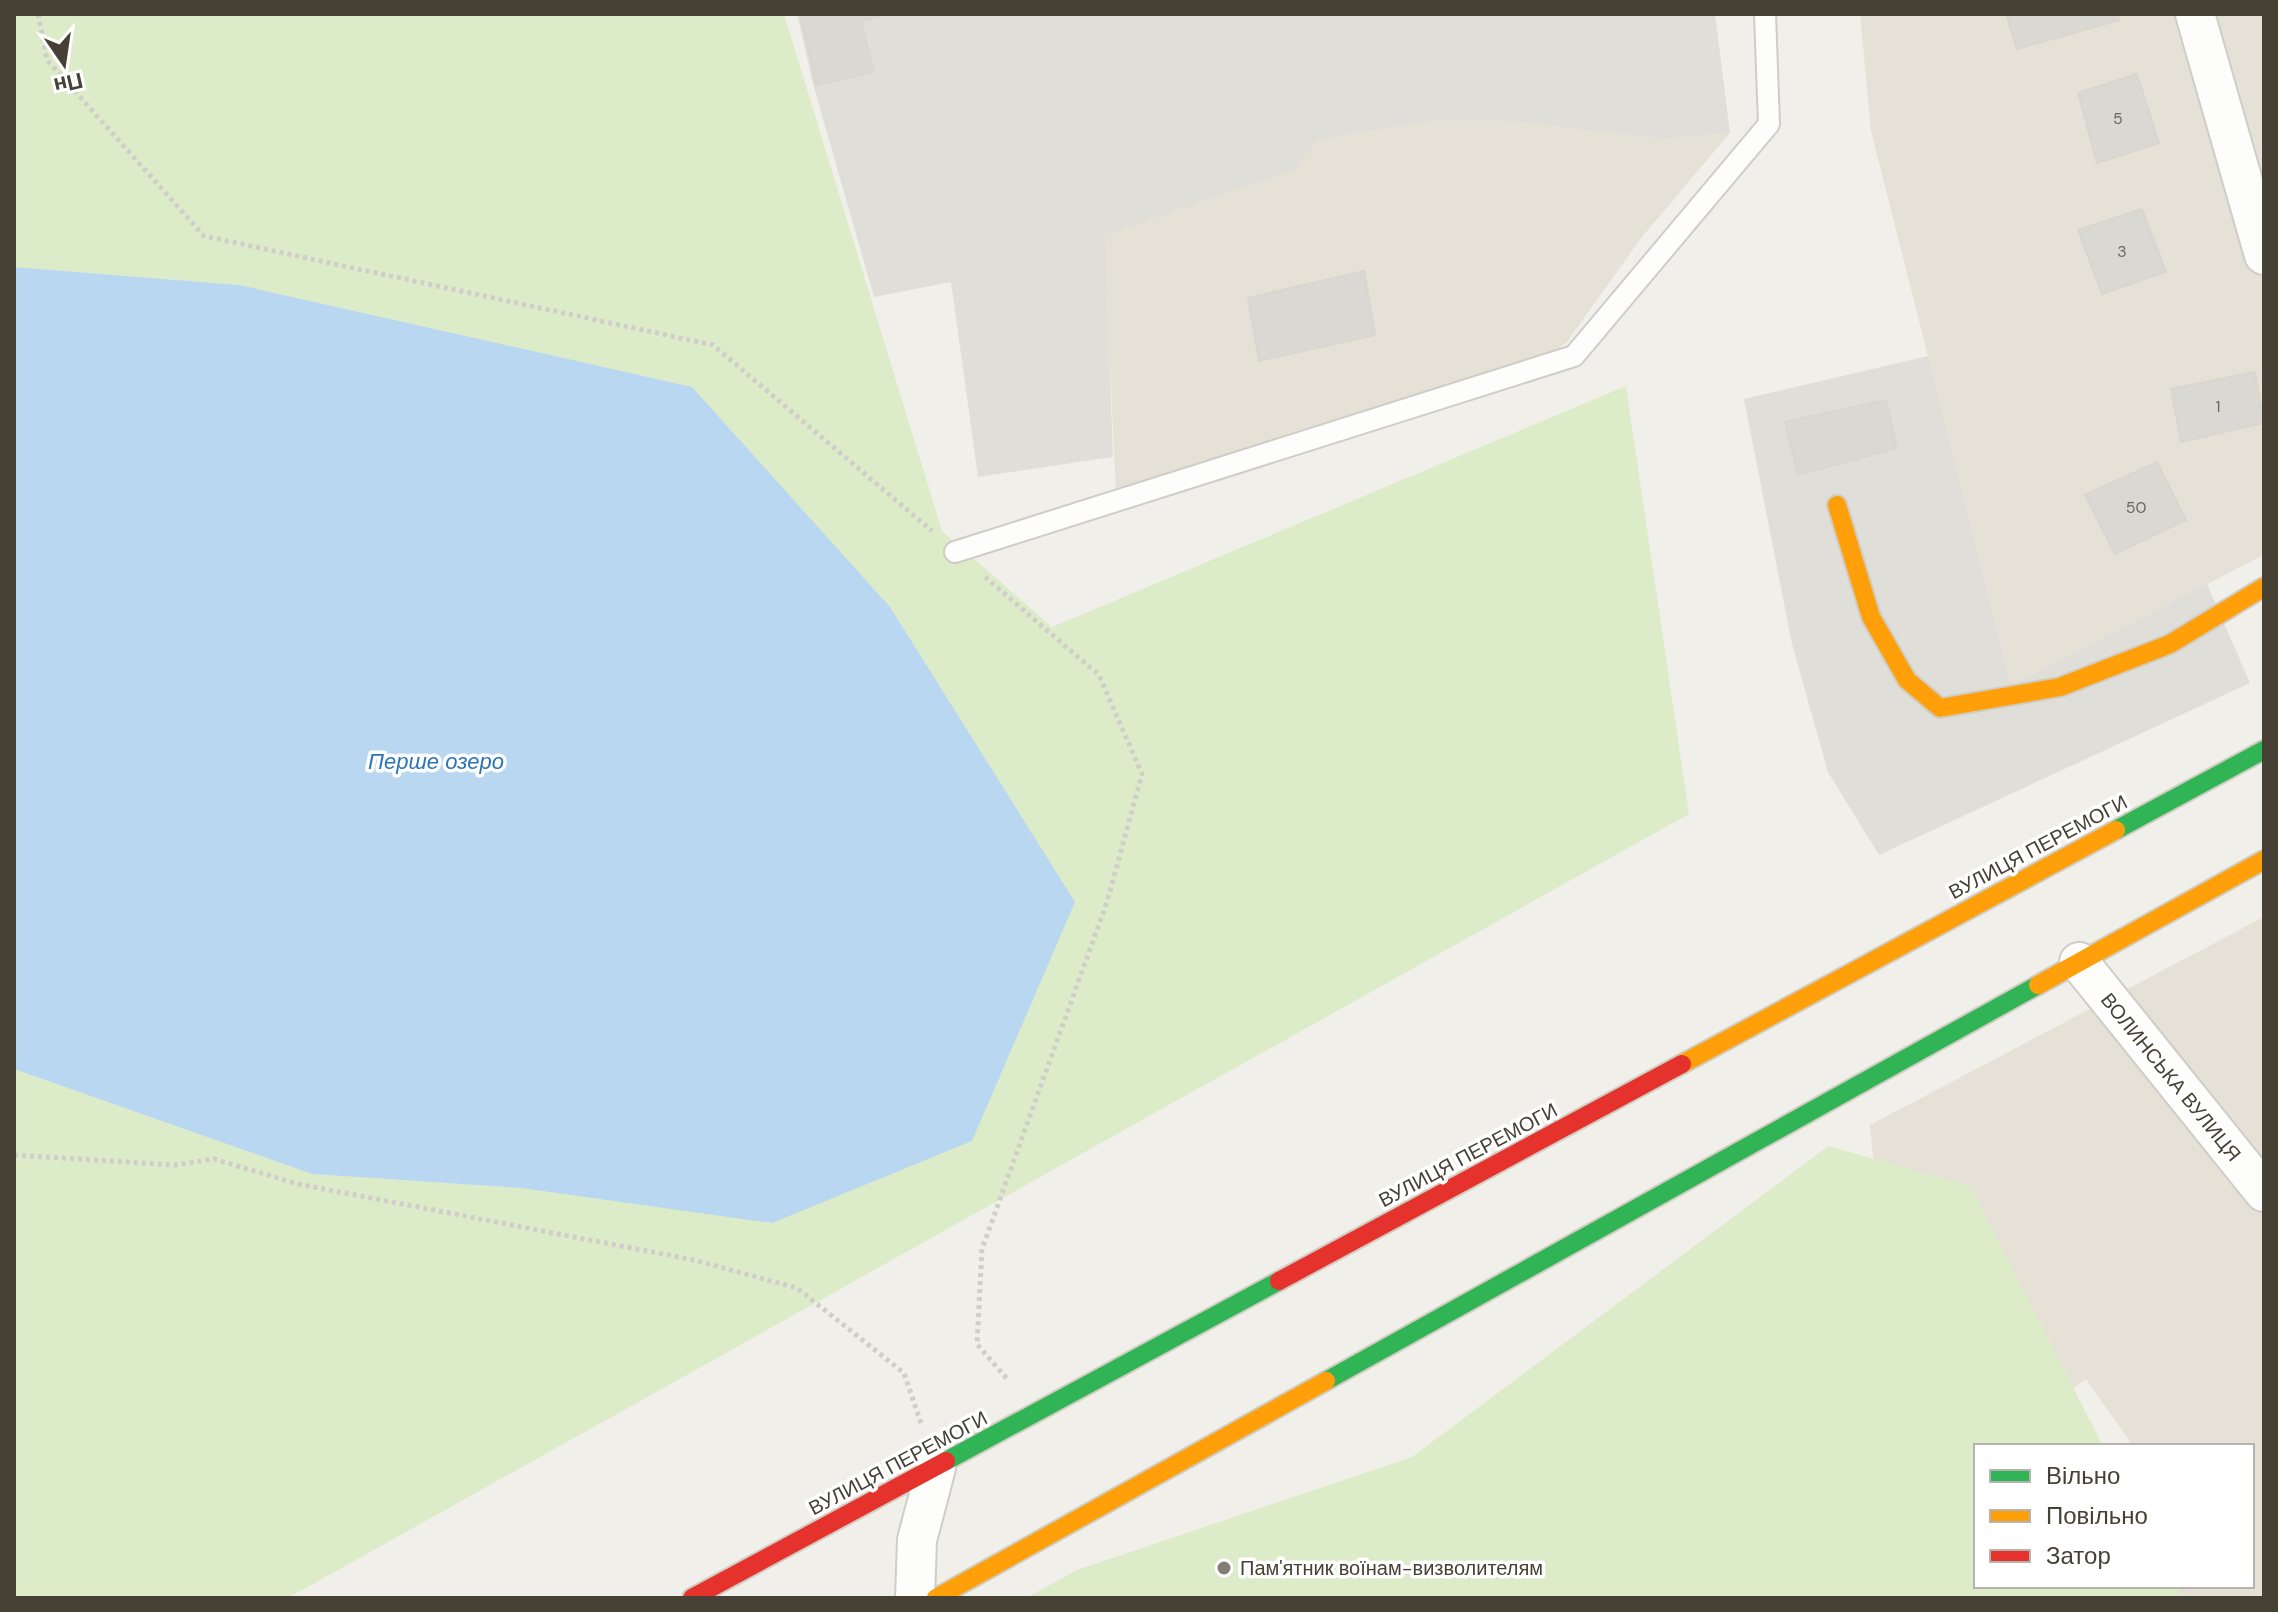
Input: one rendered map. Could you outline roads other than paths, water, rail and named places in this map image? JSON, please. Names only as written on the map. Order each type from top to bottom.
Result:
[{"type":"street","points":[[2195,14],[2264,255]]},
{"type":"street","points":[[1837,505],[1871,617],[1907,680],[1940,708],[2060,687],[2170,644],[2264,587]]},
{"type":"street","name":"ВУЛИЦЯ ПЕРЕМОГИ","points":[[692,1598],[2264,750]]},
{"type":"street","points":[[936,1598],[2264,860]]},
{"type":"street","name":"ВОЛИНСЬКА ВУЛИЦЯ","points":[[2079,962],[2264,1192]]},
{"type":"street","points":[[915,1598],[917,1540],[936,1468]]},
{"type":"lane","points":[[955,552],[1574,356],[1769,124],[1765,14]]},
{"type":"water","name":"Перше озеро","points":[[14,267],[239,285],[692,387],[890,607],[1075,902],[972,1141],[772,1223],[521,1188],[312,1174],[14,1069]]},
{"type":"place","name":"Пам'ятник воїнам-визволителям","points":[[1224,1568]]}]
